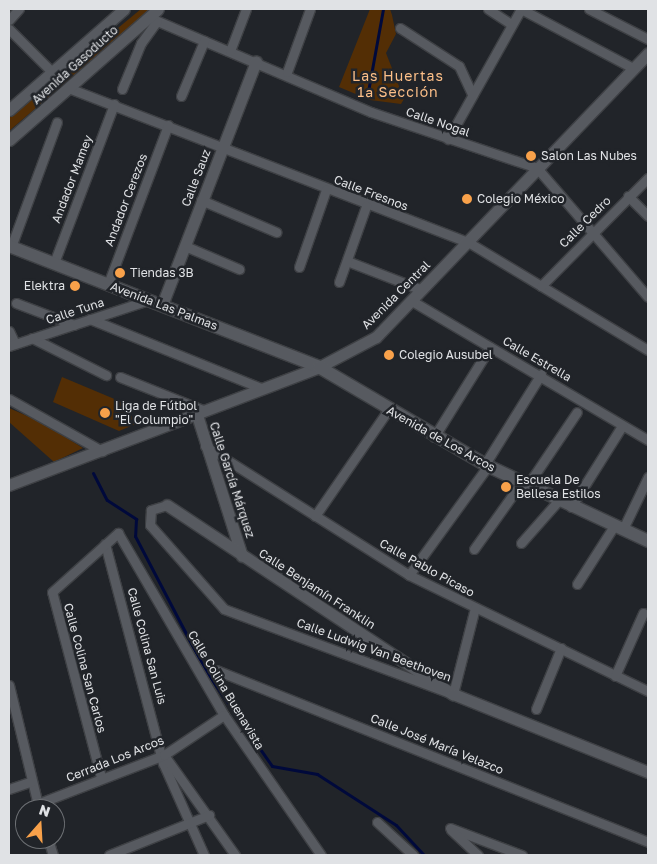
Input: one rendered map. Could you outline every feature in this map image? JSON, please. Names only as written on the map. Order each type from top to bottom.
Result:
[{"type":"main road","name":"Avenida Las Palmas","points":[[10,247],[319,367]]},
{"type":"main road","name":"Avenida de Los Arcos","points":[[319,367],[434,437],[487,465],[558,501],[648,540]]},
{"type":"street","points":[[9,20],[20,9]]},
{"type":"street","name":"Avenida Gasoducto","points":[[9,110],[124,9]]},
{"type":"street","name":"Avenida Gasoducto","points":[[9,140],[153,19],[158,9]]},
{"type":"street","points":[[230,50],[246,9]]},
{"type":"street","points":[[287,72],[310,9]]},
{"type":"street","points":[[488,9],[510,24]]},
{"type":"street","points":[[448,139],[471,92],[510,24],[521,9],[633,68]]},
{"type":"street","points":[[589,9],[648,39]]},
{"type":"street","points":[[122,89],[153,19]]},
{"type":"street","name":"Calle Nogal","points":[[153,19],[204,41],[287,72],[371,112],[537,168]]},
{"type":"street","points":[[400,28],[458,66],[471,92]]},
{"type":"street","points":[[9,29],[52,72]]},
{"type":"street","points":[[181,96],[204,41]]},
{"type":"street","name":"Avenida Central","points":[[9,485],[319,367],[376,338],[648,53]]},
{"type":"street","name":"Calle Sauz","points":[[162,305],[256,61]]},
{"type":"street","name":"Calle Fresnos","points":[[71,89],[222,146],[366,206],[468,242],[648,350]]},
{"type":"street","name":"Andador Mamey","points":[[54,263],[114,104]]},
{"type":"street","points":[[10,247],[57,122]]},
{"type":"street","name":"Andador Cerezos","points":[[108,284],[168,125]]},
{"type":"street","points":[[537,168],[648,297]]},
{"type":"street","name":"Calle Cedro","points":[[540,286],[591,232],[648,178]]},
{"type":"street","points":[[299,266],[326,190]]},
{"type":"street","points":[[628,196],[648,216]]},
{"type":"street","points":[[201,200],[276,232]]},
{"type":"street","points":[[338,282],[366,206]]},
{"type":"street","points":[[185,246],[239,270]]},
{"type":"street","points":[[347,261],[422,290]]},
{"type":"street","name":"Calle Tuna","points":[[12,345],[149,300]]},
{"type":"street","name":"Calle Estrella","points":[[412,301],[490,347],[541,374],[622,426],[648,440]]},
{"type":"street","points":[[16,303],[74,324]]},
{"type":"street","points":[[90,319],[261,388]]},
{"type":"street","points":[[9,332],[12,345]]},
{"type":"street","points":[[32,338],[106,375]]},
{"type":"street","points":[[434,437],[490,347]]},
{"type":"street","points":[[410,575],[487,465],[541,374]]},
{"type":"street","points":[[120,377],[200,411]]},
{"type":"street","points":[[9,399],[102,451]]},
{"type":"street","points":[[315,516],[388,410]]},
{"type":"street","name":"Calle García Márquez","points":[[200,411],[204,446],[242,556]]},
{"type":"street","points":[[474,549],[577,412]]},
{"type":"street","points":[[571,507],[622,426]]},
{"type":"street","name":"Calle Pablo Picaso","points":[[204,446],[410,575],[648,691]]},
{"type":"street","points":[[577,584],[619,527],[648,477]]},
{"type":"street","points":[[522,544],[558,501]]},
{"type":"street","name":"Calle Benjamín Franklin","points":[[167,505],[453,694]]},
{"type":"street","name":"Calle Ludwig Van Beethoven","points":[[167,505],[151,510],[150,524],[224,609],[453,694],[648,772]]},
{"type":"street","name":"Calle Colina San Carlos","points":[[101,777],[52,592],[118,533]]},
{"type":"street","name":"Calle Colina Buenavista","points":[[118,533],[224,715],[321,855]]},
{"type":"street","name":"Calle Colina San Luis","points":[[106,544],[164,756],[163,762],[192,822],[204,855]]},
{"type":"street","points":[[453,694],[475,608]]},
{"type":"street","points":[[616,676],[643,614]]},
{"type":"street","points":[[536,709],[561,648]]},
{"type":"street","name":"Calle José María Velazco","points":[[216,670],[648,842]]},
{"type":"street","points":[[9,685],[36,799]]},
{"type":"street","name":"Cerrada Los Arcos","points":[[53,799],[101,777],[164,756],[224,715]]},
{"type":"street","points":[[164,756],[209,815],[235,855]]},
{"type":"street","points":[[9,789],[32,781]]},
{"type":"street","points":[[109,855],[209,815]]},
{"type":"street","points":[[377,822],[413,855]]},
{"type":"street","points":[[478,855],[450,828],[522,855]]},
{"type":"shaded area","points":[[141,9],[152,9],[9,131],[9,118]]},
{"type":"shaded area","points":[[370,9],[390,9],[392,15],[396,34],[386,53],[404,99],[401,104],[370,100],[339,87]]},
{"type":"shaded area","name":"Liga de Fútbol \"El Columpio\"","points":[[62,377],[124,403],[136,424],[119,431],[53,402]]},
{"type":"shaded area","points":[[9,408],[41,422],[83,448],[54,462],[9,422]]},
{"type":"waterway","points":[[367,97],[383,9]]},
{"type":"waterway","points":[[93,473],[107,500],[136,519],[135,536],[205,670],[272,766],[317,774],[396,825],[424,855]]},
{"type":"place","name":"Salon Las Nubes","points":[[531,156]]},
{"type":"place","name":"Colegio México","points":[[467,199]]},
{"type":"place","name":"Tiendas 3B","points":[[120,273]]},
{"type":"place","name":"Elektra","points":[[75,286]]},
{"type":"place","name":"Colegio Ausubel","points":[[389,355]]},
{"type":"place","name":"Liga de Fútbol \"El Columpio\"","points":[[105,413]]},
{"type":"place","name":"Escuela De Bellesa Estilos","points":[[506,487]]},
{"type":"district","name":"Las Huertas 1ª Sección","points":[[398,84]]}]
